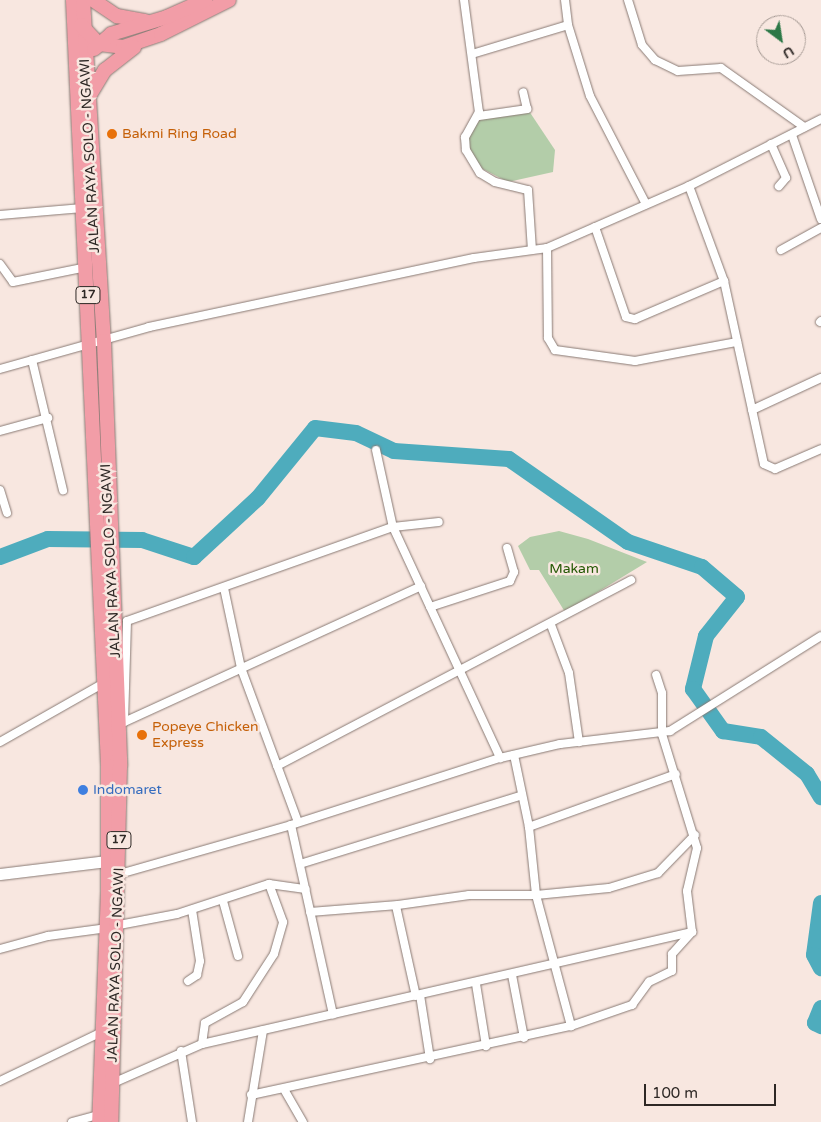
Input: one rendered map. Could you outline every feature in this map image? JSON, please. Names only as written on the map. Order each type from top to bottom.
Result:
[{"type":"highway","name":"JALAN RAYA SOLO - NGAWI","points":[[83,0],[97,342],[96,515],[114,860]]},
{"type":"highway","points":[[93,0],[117,16],[153,22]]},
{"type":"highway","points":[[74,75],[84,60],[99,44],[112,34],[153,22],[205,0]]},
{"type":"highway","points":[[88,98],[105,70],[148,40],[228,0]]},
{"type":"highway","name":"JALAN RAYA SOLO - NGAWI","points":[[72,7],[74,75],[87,267],[97,342],[111,516],[121,723],[114,860],[113,1083],[103,1120]]},
{"type":"highway","name":"17","points":[[72,7],[83,28],[99,44]]},
{"type":"highway","points":[[99,44],[116,48],[148,40]]},
{"type":"highway","name":"JALAN RAYA SOLO - NGAWI","points":[[103,1120],[102,1032],[113,926]]},
{"type":"street","points":[[464,0],[479,116],[465,137],[469,158],[487,178],[528,190],[532,250]]},
{"type":"street","points":[[565,0],[568,25],[590,96],[646,204]]},
{"type":"street","points":[[628,0],[637,35],[655,60],[678,72],[721,68],[804,127]]},
{"type":"street","points":[[472,54],[568,25]]},
{"type":"street","points":[[479,116],[527,108],[523,92]]},
{"type":"street","points":[[0,369],[149,327],[436,266],[547,248],[689,186],[821,119]]},
{"type":"street","points":[[792,135],[821,219]]},
{"type":"street","points":[[771,144],[786,178],[779,186]]},
{"type":"street","points":[[689,186],[724,281],[766,468],[775,469],[821,449]]},
{"type":"street","points":[[0,215],[83,208]]},
{"type":"street","points":[[595,227],[626,317],[634,319],[724,281]]},
{"type":"street","points":[[781,250],[821,228]]},
{"type":"street","points":[[547,248],[548,338],[554,350],[635,361],[738,342]]},
{"type":"street","points":[[0,264],[13,282],[87,267]]},
{"type":"street","points":[[32,360],[48,418],[63,490]]},
{"type":"street","points":[[752,410],[821,378]]},
{"type":"street","points":[[0,431],[48,418]]},
{"type":"street","points":[[376,450],[393,527],[500,758]]},
{"type":"street","points":[[0,490],[7,513]]},
{"type":"street","points":[[421,586],[121,723],[126,622],[393,527],[439,522]]},
{"type":"street","points":[[430,607],[510,581],[514,572],[506,548]]},
{"type":"street","points":[[277,766],[551,625],[631,580]]},
{"type":"street","points":[[224,588],[241,668],[277,766],[295,824],[300,864],[333,1014]]},
{"type":"street","points":[[551,625],[569,672],[579,742]]},
{"type":"street","points":[[114,876],[295,824],[500,758],[579,742],[662,734],[714,705],[821,636]]},
{"type":"street","points":[[251,1095],[285,1091],[571,1026],[634,1004],[649,982],[672,971],[672,954],[692,932],[687,891],[698,858],[695,835],[662,734],[662,693],[656,675]]},
{"type":"street","points":[[0,742],[104,683]]},
{"type":"street","points":[[514,755],[520,796],[529,827],[536,895],[553,966],[571,1026]]},
{"type":"street","points":[[529,827],[676,774]]},
{"type":"street","points":[[300,864],[520,796]]},
{"type":"street","points":[[310,912],[396,906],[469,895],[536,895],[601,889],[652,876],[695,835]]},
{"type":"street","points":[[0,874],[114,860]]},
{"type":"street","points":[[0,949],[48,936],[113,926],[192,910],[269,884],[306,889]]},
{"type":"street","points":[[202,1044],[205,1024],[243,1002],[274,954],[283,922],[269,884]]},
{"type":"street","points":[[223,901],[238,956]]},
{"type":"street","points":[[396,906],[418,996],[430,1059]]},
{"type":"street","points":[[188,981],[197,975],[200,961],[192,910]]},
{"type":"street","points":[[113,1083],[181,1051],[202,1044],[476,984],[692,932]]},
{"type":"street","points":[[512,975],[524,1038]]},
{"type":"street","points":[[476,984],[486,1046]]},
{"type":"street","points":[[248,1122],[263,1030]]},
{"type":"street","points":[[0,1081],[102,1032]]},
{"type":"street","points":[[181,1051],[192,1122]]},
{"type":"street","points":[[285,1091],[304,1122]]},
{"type":"street","points":[[72,1122],[103,1120]]},
{"type":"green space","points":[[529,111],[555,150],[553,172],[508,182],[479,167],[468,149],[469,133],[480,120]]},
{"type":"green space","name":"Makam","points":[[559,531],[588,539],[647,562],[565,612],[539,570],[530,570],[518,546],[530,537]]},
{"type":"waterway","points":[[0,557],[48,539],[142,540],[194,557],[258,498],[315,428],[356,433],[394,451],[509,459],[628,542],[702,567],[737,597],[706,636],[693,689],[723,731],[761,737],[807,774],[821,797]]},
{"type":"waterway","points":[[821,903],[814,955],[821,968]]},
{"type":"waterway","points":[[821,1008],[815,1023],[821,1026]]},
{"type":"place","name":"Bakmi Ring Road","points":[[112,134]]},
{"type":"place","name":"Popeye Chicken Express","points":[[142,735]]},
{"type":"place","name":"Indomaret","points":[[83,790]]}]
